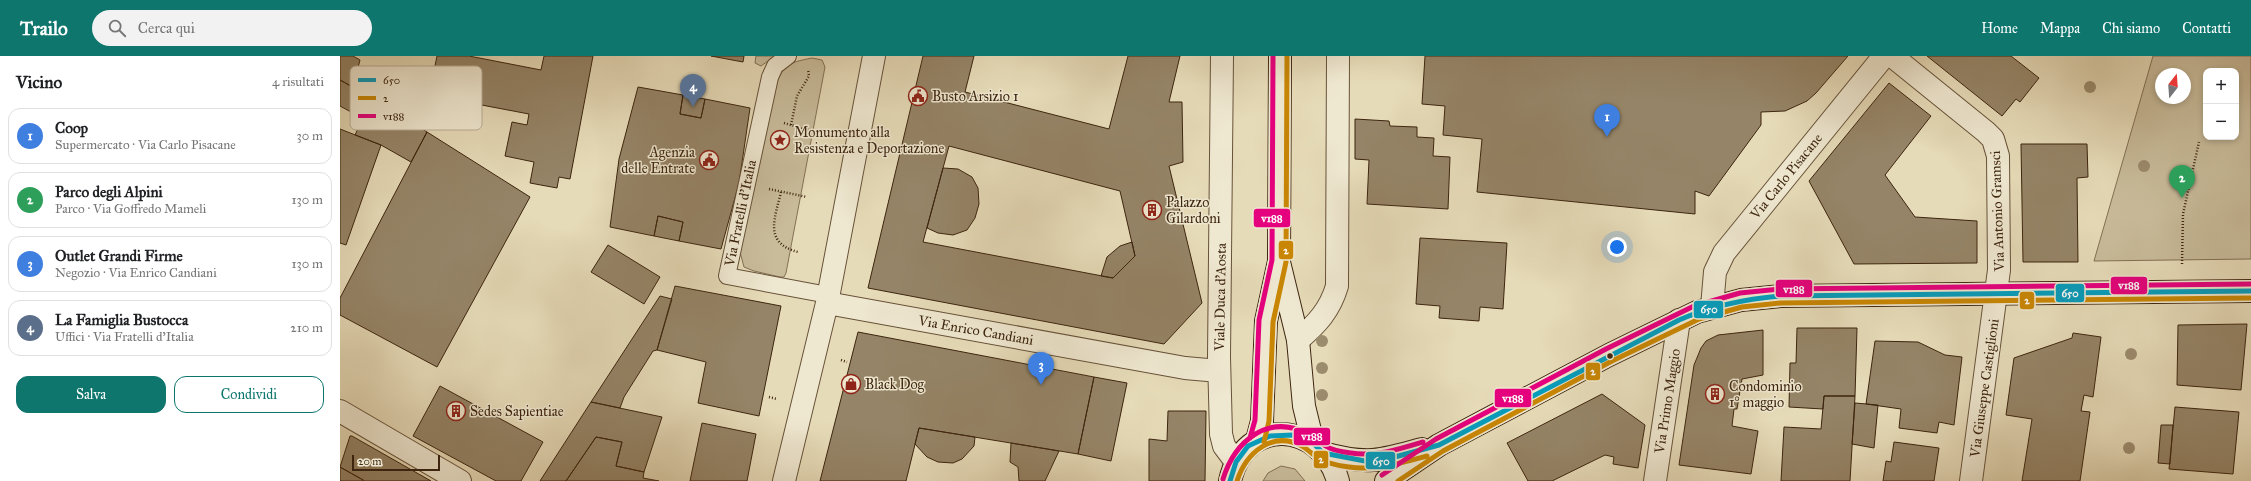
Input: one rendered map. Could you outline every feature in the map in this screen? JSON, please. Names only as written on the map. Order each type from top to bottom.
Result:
[{"type":"street","points":[[784,481],[828,299],[872,56]]},
{"type":"street","name":"Viale Duca d'Aosta","points":[[1222,56],[1221,434],[1233,472]]},
{"type":"street","points":[[1257,440],[1262,421],[1266,321],[1279,261],[1280,56]]},
{"type":"street","points":[[1298,340],[1320,321],[1328,309],[1337,286],[1338,56]]},
{"type":"street","name":"Via Carlo Pisacane","points":[[1712,307],[1715,272],[1724,253],[1884,56]]},
{"type":"street","name":"Via Antonio Gramsci","points":[[1892,56],[1992,139],[1998,156],[1999,270],[1997,295]]},
{"type":"street","points":[[1279,261],[1298,340],[1304,406],[1318,448],[1332,464],[1338,481]]},
{"type":"street","points":[[1386,481],[1439,445],[1609,355],[1679,320],[1712,307],[1741,300],[1781,296],[2251,292]]},
{"type":"street","name":"Via Giuseppe Castiglioni","points":[[1971,481],[1997,295]]},
{"type":"street","name":"Via Enrico Candiani","points":[[828,299],[1185,368],[1220,371]]},
{"type":"street","name":"Via Primo Maggio","points":[[1655,481],[1679,320]]},
{"type":"street","points":[[340,411],[460,481]]},
{"type":"street","points":[[1233,472],[1248,446],[1257,440],[1281,434],[1293,435],[1318,448],[1347,459],[1380,461],[1439,445]]},
{"type":"lane","name":"Via Fratelli d'Italia","points":[[788,56],[775,66],[770,77],[727,276],[828,299]]},
{"type":"path","points":[[790,125],[797,96],[809,76],[806,64]]},
{"type":"path","points":[[783,122],[818,133]]},
{"type":"path","points":[[2182,264],[2183,214],[2199,142]]},
{"type":"path","points":[[767,189],[807,197]]},
{"type":"path","points":[[781,192],[774,222],[776,237],[784,247],[798,252]]},
{"type":"shaded area","points":[[756,56],[775,56],[761,66],[755,63]]},
{"type":"shaded area","points":[[2153,56],[2251,56],[2251,259],[2094,261]]},
{"type":"shaded area","points":[[812,58],[822,60],[825,67],[786,273],[784,277],[780,277],[744,267],[740,252],[774,89],[780,75],[787,66]]},
{"type":"shaded area","points":[[1281,466],[1295,469],[1305,481],[1263,481],[1268,473]]},
{"type":"building","points":[[340,56],[353,56],[360,60],[358,66],[350,66],[350,85],[340,80]]},
{"type":"building","points":[[437,56],[469,56],[541,70],[544,56],[593,56],[570,179],[559,177],[557,188],[530,183],[534,162],[505,156],[512,122],[527,125],[529,114],[482,105],[482,66],[435,66]]},
{"type":"building","points":[[711,56],[744,56],[743,62]]},
{"type":"building","name":"Palazzo Gilardoni","points":[[923,56],[974,56],[965,92],[1109,129],[1128,56],[1180,56],[1169,102],[1182,102],[1183,162],[1169,166],[1202,303],[1164,344],[868,288]],"holes":[[[949,146],[1120,191],[1135,256],[1113,278],[923,242]]]},
{"type":"building","points":[[1425,56],[1848,56],[1816,93],[1807,101],[1785,111],[1761,112],[1761,125],[1709,196],[1695,191],[1695,214],[1477,192],[1482,139],[1443,135],[1445,106],[1422,104]]},
{"type":"building","points":[[1927,56],[2011,56],[2039,78],[2020,102],[2016,99],[2002,116]]},
{"type":"building","points":[[340,80],[350,86],[350,111],[340,106]]},
{"type":"building","points":[[1889,83],[1931,116],[1885,175],[1915,217],[1977,221],[1977,263],[1854,264],[1809,181]]},
{"type":"building","points":[[638,87],[683,95],[680,114],[701,118],[705,99],[750,108],[739,183],[721,249],[679,241],[683,222],[658,216],[654,236],[610,227],[619,159]]},
{"type":"building","points":[[683,95],[705,99],[701,118],[680,114]]},
{"type":"building","points":[[1355,119],[1389,121],[1390,126],[1417,127],[1417,137],[1434,138],[1433,156],[1450,157],[1448,209],[1367,204],[1369,160],[1355,159]]},
{"type":"building","points":[[340,129],[381,145],[346,245],[340,243]]},
{"type":"building","points":[[357,130],[424,130],[427,132],[411,162],[381,145],[355,135]]},
{"type":"building","points":[[427,132],[530,197],[437,367],[340,315],[340,298]]},
{"type":"building","points":[[2021,144],[2087,144],[2088,177],[2077,178],[2078,262],[2023,262]]},
{"type":"building","points":[[943,168],[958,169],[972,177],[978,188],[979,204],[975,218],[967,230],[953,235],[938,233],[927,228]]},
{"type":"building","points":[[658,216],[683,222],[679,241],[654,236]]},
{"type":"building","points":[[1420,238],[1507,243],[1503,309],[1480,307],[1479,321],[1439,318],[1440,306],[1416,304]]},
{"type":"building","points":[[1132,242],[1135,256],[1113,278],[1101,276],[1107,257],[1120,246]]},
{"type":"building","points":[[608,245],[660,277],[644,304],[591,272]]},
{"type":"building","points":[[675,286],[781,306],[759,416],[698,403],[706,362],[657,350]]},
{"type":"building","points":[[660,296],[672,299],[657,350],[653,351],[624,397],[620,408],[591,402]]},
{"type":"building","points":[[2247,324],[2241,390],[2177,385],[2178,325]]},
{"type":"building","points":[[1797,328],[1857,328],[1855,396],[1824,396],[1823,409],[1789,407],[1790,363],[1796,363]]},
{"type":"building","name":"Condominio 1° maggio","points":[[1763,330],[1763,375],[1742,379],[1737,409],[1734,409],[1732,426],[1758,431],[1751,474],[1679,465],[1694,365],[1701,348],[1706,341],[1718,335]]},
{"type":"building","points":[[858,332],[1094,377],[1078,454],[919,428],[906,481],[820,481]]},
{"type":"building","points":[[2073,333],[2101,337],[2093,397],[2084,395],[2081,411],[2090,412],[2080,481],[2022,481],[2032,419],[2006,415],[2014,358],[2072,338]]},
{"type":"building","points":[[1875,341],[1918,342],[1945,355],[1962,357],[1954,425],[1939,422],[1937,433],[1899,428],[1901,409],[1866,404]]},
{"type":"building","points":[[1094,377],[1127,383],[1111,461],[1078,454]]},
{"type":"building","name":"Sedes Sapientiae","points":[[440,386],[543,442],[521,481],[496,481],[413,436]]},
{"type":"building","points":[[1602,394],[1645,425],[1638,468],[1613,464],[1614,457],[1605,455],[1552,481],[1528,481],[1507,443]]},
{"type":"building","points":[[1824,396],[1855,396],[1850,481],[1781,481],[1784,427],[1821,429]]},
{"type":"building","points":[[591,402],[662,417],[644,472],[616,466],[622,442],[596,437],[566,481],[540,481]]},
{"type":"building","points":[[1855,403],[1878,405],[1874,448],[1852,444]]},
{"type":"building","points":[[2175,407],[2239,412],[2233,474],[2169,469]]},
{"type":"building","points":[[1168,411],[1206,411],[1205,481],[1149,481],[1149,439],[1167,441]]},
{"type":"building","points":[[702,423],[756,434],[747,481],[690,481]]},
{"type":"building","points":[[2161,425],[2173,425],[2170,464],[2158,463]]},
{"type":"building","points":[[919,428],[975,437],[974,446],[962,459],[953,463],[938,462],[927,457],[915,444]]},
{"type":"building","points":[[350,436],[431,481],[365,481],[340,467]]},
{"type":"building","points":[[596,437],[622,442],[616,466],[644,472],[643,478],[659,481],[566,481]]},
{"type":"building","points":[[1894,442],[1939,448],[1934,481],[1883,481],[1886,461],[1891,462]]},
{"type":"building","points":[[1011,443],[1059,451],[1045,481],[1019,481],[1018,467],[1010,462]]},
{"type":"building","points":[[340,467],[363,480],[363,481],[340,481]]},
{"type":"transit line","name":"v188","points":[[1250,438],[1255,420],[1259,320],[1272,260],[1273,56]]},
{"type":"transit line","name":"2","points":[[1264,442],[1269,421],[1273,322],[1286,262],[1287,56]]},
{"type":"transit line","name":"v188","points":[[1382,475],[1436,439],[1606,349],[1694,306],[1740,293],[1781,289],[2251,284]]},
{"type":"transit line","name":"650","points":[[1230,481],[1236,462],[1248,446],[1270,436],[1293,435],[1313,443],[1323,453],[1365,461],[1380,461],[1439,445],[1679,320],[1716,307],[1742,301],[1781,296],[2251,291]]},
{"type":"transit line","name":"2","points":[[1398,481],[1443,451],[1612,361],[1699,319],[1742,307],[1781,303],[2251,298]]},
{"type":"transit line","name":"v188","points":[[1223,479],[1228,465],[1244,443],[1254,435],[1266,429],[1279,427],[1292,428],[1307,433],[1327,447],[1344,452],[1360,454],[1387,452],[1423,442]]},
{"type":"transit line","name":"2","points":[[1237,481],[1247,461],[1254,453],[1262,447],[1280,441],[1291,442],[1302,446],[1320,459],[1340,466],[1349,467],[1378,467],[1398,464],[1427,456]]},
{"type":"place","name":"Busto Arsizio 1","points":[[918,96]]},
{"type":"place","name":"La Famiglia Bustocca","points":[[693,107]]},
{"type":"place","name":"Coop","points":[[1607,137]]},
{"type":"place","name":"Monumento alla Resistenza e Deportazione","points":[[780,140]]},
{"type":"place","name":"Agenzia delle Entrate","points":[[709,160]]},
{"type":"place","name":"Parco degli Alpini","points":[[2182,198]]},
{"type":"place","name":"Palazzo Gilardoni","points":[[1152,210]]},
{"type":"place","name":"Black Dog","points":[[851,384]]},
{"type":"place","name":"Outlet Grandi Firme","points":[[1041,385]]},
{"type":"place","name":"Condominio 1° maggio","points":[[1715,394]]},
{"type":"place","name":"Sedes Sapientiae","points":[[456,411]]}]
